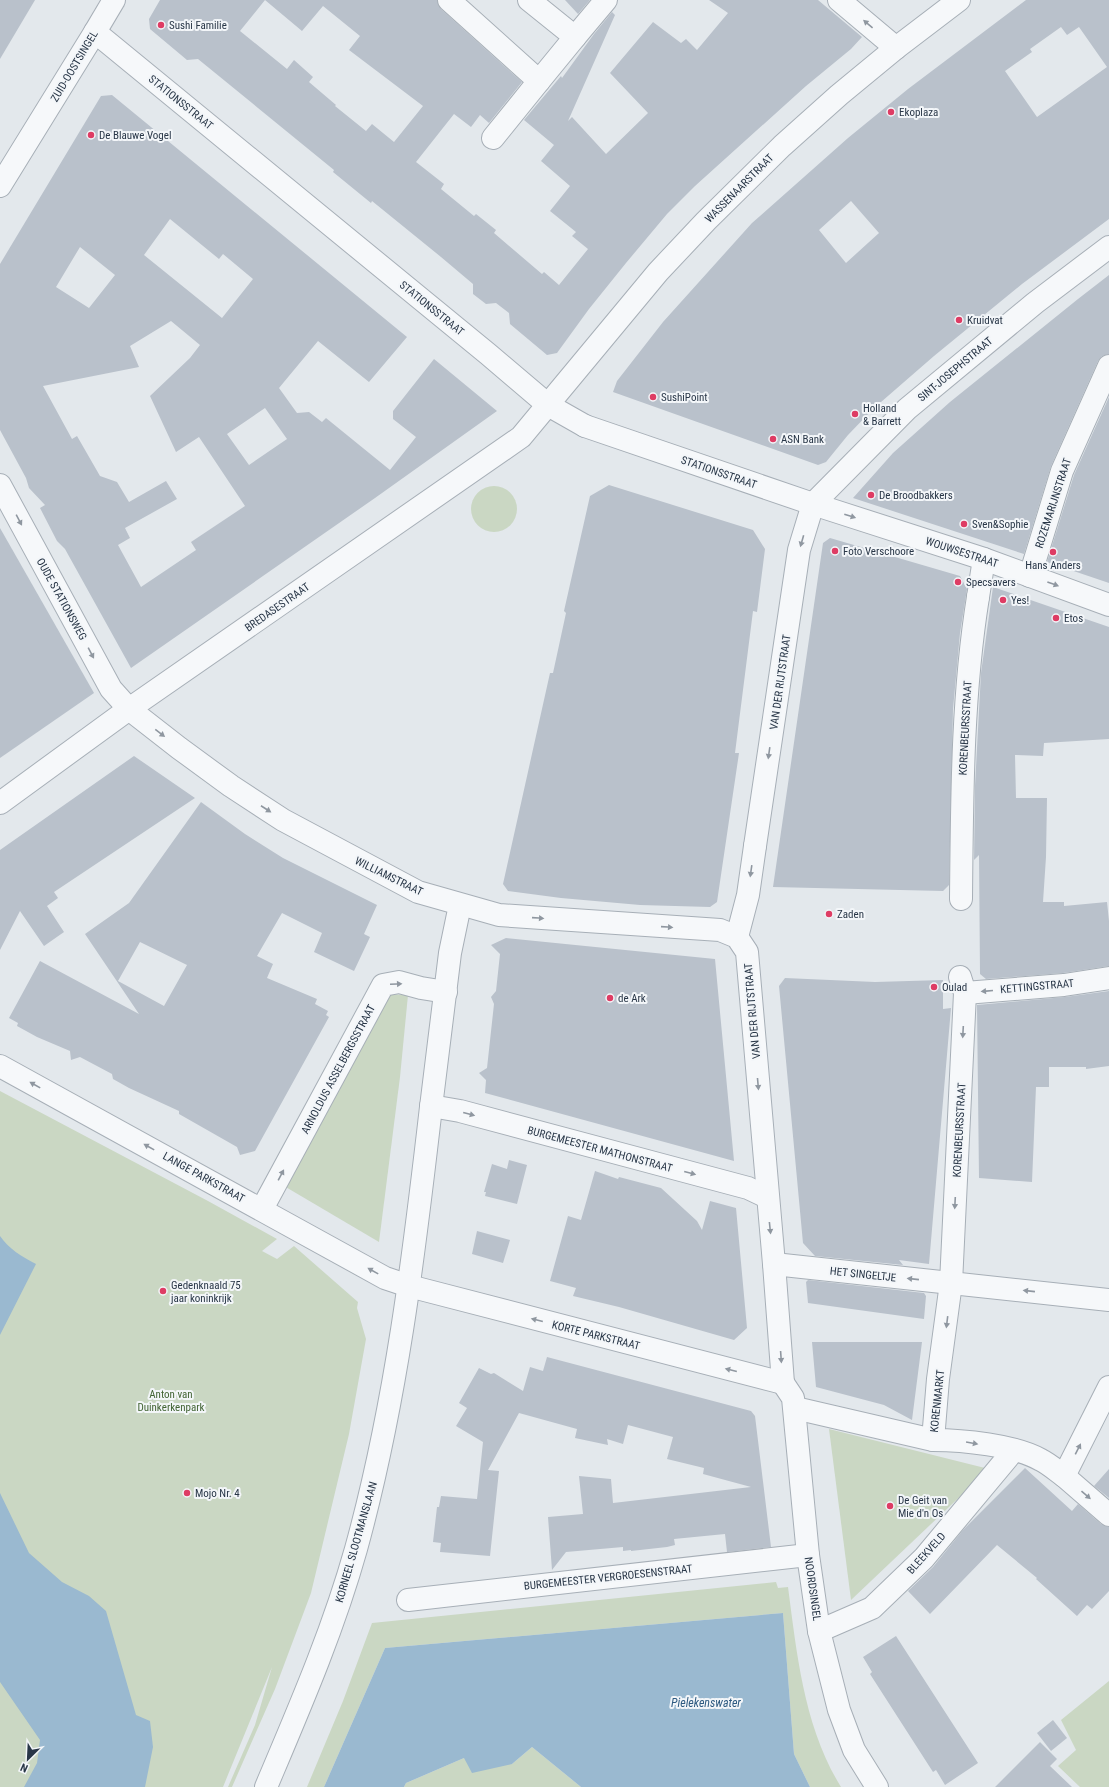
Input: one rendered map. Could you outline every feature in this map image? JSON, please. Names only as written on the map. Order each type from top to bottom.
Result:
[{"type":"street","name":"ZUID-OOSTSINGEL","points":[[0,186],[114,0]]},
{"type":"street","points":[[449,0],[539,81]]},
{"type":"street","points":[[529,0],[575,37]]},
{"type":"street","points":[[494,138],[606,0]]},
{"type":"street","points":[[839,0],[896,48]]},
{"type":"street","name":"WASSENAARSTRAAT","points":[[548,405],[658,272],[706,221],[782,146],[839,95],[896,48],[959,0]]},
{"type":"street","name":"STATIONSSTRAAT","points":[[95,32],[488,354],[548,405],[585,426],[813,504]]},
{"type":"street","name":"SINT-JOSEPHSTRAAT","points":[[813,504],[907,409],[1035,303],[1109,246]]},
{"type":"street","name":"ROZEMARIJNSTRAAT","points":[[1030,576],[1062,471],[1109,366]]},
{"type":"street","name":"BREDASESTRAAT","points":[[0,804],[130,709],[510,444],[526,431],[548,405]]},
{"type":"street","name":"OUDE STATIONSWEG","points":[[0,485],[111,689],[130,709]]},
{"type":"street","name":"WOUWSESTRAAT","points":[[813,504],[984,559],[1109,605]]},
{"type":"street","name":"VAN DER RIJTSTRAAT","points":[[782,1383],[774,1264],[747,952],[737,937],[748,895],[799,550],[813,504]]},
{"type":"street","name":"KORENBEURSSTRAAT","points":[[961,898],[963,760],[970,647],[984,559]]},
{"type":"street","name":"WILLIAMSTRAAT","points":[[130,709],[231,786],[283,820],[418,892],[499,915],[720,930],[737,937]]},
{"type":"street","points":[[409,1286],[450,953],[460,905]]},
{"type":"street","name":"KETTINGSTRAAT","points":[[963,985],[1064,985],[1109,978]]},
{"type":"street","name":"ARNOLDUS ASSELBERGSSTRAAT","points":[[262,1209],[384,985],[399,982],[421,988],[446,992]]},
{"type":"street","name":"KORENBEURSSTRAAT","points":[[951,1283],[963,985]]},
{"type":"street","name":"LANGE PARKSTRAAT","points":[[0,1066],[385,1278],[409,1286]]},
{"type":"street","name":"BURGEMEESTER MATHONSTRAAT","points":[[431,1106],[460,1112],[748,1188],[767,1197]]},
{"type":"street","name":"HET SINGELTJE","points":[[774,1264],[951,1283]]},
{"type":"street","points":[[951,1283],[1109,1300]]},
{"type":"street","name":"KORENMARKT","points":[[951,1283],[938,1379],[933,1440],[955,1440],[1014,1450],[1041,1459],[1064,1476],[1109,1515]]},
{"type":"street","name":"KORTE PARKSTRAAT","points":[[409,1286],[782,1383]]},
{"type":"street","name":"KORNEEL SLOOTMANSLAAN","points":[[266,1787],[317,1664],[356,1550],[379,1458],[409,1286]]},
{"type":"street","name":"NOORDSINGEL","points":[[782,1383],[793,1398],[795,1408],[808,1555],[819,1631],[839,1710],[854,1750],[877,1787]]},
{"type":"street","points":[[1064,1476],[1109,1387]]},
{"type":"street","points":[[795,1408],[933,1440]]},
{"type":"street","name":"BLEEKVELD","points":[[819,1631],[872,1608],[924,1558],[1014,1450]]},
{"type":"street","name":"BURGEMEESTER VERGROESENSTRAAT","points":[[408,1600],[808,1555]]},
{"type":"green space","points":[[499,486],[503,487],[513,496],[516,500],[516,518],[507,528],[499,532],[489,532],[481,528],[472,518],[471,504],[475,496],[485,487]]},
{"type":"green space","points":[[386,994],[408,995],[400,1077],[379,1242],[284,1186]]},
{"type":"green space","name":"Anton van Duinkerkenpark","points":[[0,1091],[277,1239],[262,1251],[277,1259],[294,1246],[358,1302],[357,1308],[366,1339],[349,1434],[311,1593],[275,1689],[232,1787],[228,1787],[255,1725],[272,1667],[223,1787],[0,1787]]},
{"type":"green space","points":[[829,1429],[989,1469],[851,1600]]},
{"type":"green space","points":[[776,1582],[778,1588],[788,1587],[799,1664],[810,1715],[828,1764],[841,1787],[810,1787],[794,1754],[783,1613],[385,1648],[324,1787],[307,1787],[343,1701],[372,1623]]},
{"type":"green space","points":[[1109,1681],[1109,1787],[1080,1787],[1058,1766],[1076,1750],[1061,1720]]},
{"type":"green space","points":[[532,1747],[581,1787],[404,1787],[406,1783],[464,1758],[512,1764]]},
{"type":"water","points":[[0,1236],[16,1252],[36,1264],[0,1335]]},
{"type":"water","points":[[0,1493],[29,1553],[62,1582],[89,1596],[106,1611],[136,1715],[150,1721],[153,1747],[145,1787],[24,1787],[37,1763],[40,1740],[0,1682]]},
{"type":"water","name":"Pielekenswater","points":[[783,1613],[794,1754],[810,1787],[581,1787],[532,1747],[512,1764],[472,1773],[464,1758],[406,1783],[404,1787],[324,1787],[385,1648]]},
{"type":"building","points":[[0,0],[35,0],[0,59]]},
{"type":"building","points":[[160,0],[265,0],[437,0],[441,9],[522,82],[489,123],[480,115],[471,127],[454,114],[416,162],[444,184],[441,189],[474,216],[476,214],[496,230],[494,233],[542,274],[544,272],[559,285],[588,249],[572,236],[576,232],[550,211],[570,186],[541,161],[554,145],[524,120],[561,76],[562,78],[612,12],[615,15],[568,121],[572,117],[606,154],[648,113],[610,73],[653,22],[681,43],[686,39],[697,50],[728,13],[709,0],[818,0],[862,37],[851,49],[806,86],[695,186],[667,214],[589,309],[557,353],[547,355],[510,324],[509,313],[496,303],[486,304],[473,294],[473,284],[441,257],[372,201],[371,203],[333,172],[334,170],[198,59],[187,60],[150,29],[149,19]],"holes":[[[265,0],[302,31],[323,6],[360,36],[349,50],[423,106],[394,142],[372,124],[366,131],[335,106],[336,105],[309,82],[313,77],[294,60],[287,69],[240,31]]]},
{"type":"building","points":[[565,0],[590,0],[578,14]]},
{"type":"building","points":[[1026,0],[1109,0],[1109,219],[1022,284],[934,356],[873,409],[848,435],[826,462],[818,465],[613,392],[617,381],[663,322],[752,223],[848,138],[908,89]],"holes":[[[1061,27],[1067,35],[1079,27],[1107,67],[1037,117],[1005,71],[1032,52],[1030,49]],[[851,201],[879,233],[846,263],[819,230]]]},
{"type":"building","points":[[112,95],[407,337],[369,382],[318,341],[279,388],[297,413],[309,412],[322,422],[326,418],[390,470],[416,437],[393,419],[393,411],[434,359],[497,411],[131,668],[65,549],[57,541],[40,508],[45,505],[29,488],[26,478],[0,430],[0,264],[101,96]],"holes":[[[170,219],[219,259],[223,254],[253,279],[222,318],[144,255]],[[80,247],[115,275],[89,308],[56,287]],[[171,321],[200,345],[190,358],[150,396],[176,452],[199,437],[245,506],[191,542],[196,550],[141,587],[118,545],[130,538],[125,528],[177,499],[166,481],[129,502],[117,482],[100,476],[77,436],[72,439],[43,386],[139,367],[130,346]],[[265,408],[287,439],[249,465],[227,434]]]},
{"type":"building","points":[[1109,275],[1109,354],[1102,356],[1098,361],[1051,466],[1024,554],[853,498],[893,453],[950,402]]},
{"type":"building","points":[[1109,397],[1109,583],[1047,562],[1074,475]]},
{"type":"building","points":[[609,485],[753,530],[765,549],[757,612],[753,611],[735,753],[739,753],[717,902],[710,907],[640,905],[561,898],[508,891],[503,884],[550,673],[553,673],[566,613],[564,611],[590,496]]},
{"type":"building","points":[[0,528],[94,693],[0,758]]},
{"type":"building","points":[[830,538],[960,576],[967,589],[960,633],[953,709],[949,885],[943,891],[773,887],[823,543]]},
{"type":"building","points":[[993,587],[1109,627],[1109,739],[1044,743],[1043,756],[1015,755],[1016,798],[1047,798],[1046,857],[1043,902],[1064,902],[1064,906],[1107,902],[1109,921],[1109,966],[1063,973],[986,979],[980,974],[979,855],[974,860],[975,786],[981,673]]},
{"type":"building","points":[[134,756],[195,798],[54,892],[58,898],[47,906],[64,932],[44,946],[20,911],[0,950],[0,850]]},
{"type":"building","points":[[201,802],[245,834],[283,858],[377,905],[364,934],[370,937],[354,971],[314,952],[322,933],[282,913],[257,956],[273,964],[267,978],[317,999],[315,1004],[328,1011],[326,1015],[329,1017],[255,1151],[240,1155],[237,1147],[179,1114],[179,1111],[129,1088],[113,1079],[112,1074],[80,1057],[71,1060],[70,1051],[37,1037],[17,1026],[18,1023],[9,1018],[40,961],[139,1014],[85,934],[129,903]],"holes":[[[140,942],[187,965],[164,1006],[118,981]]]},
{"type":"building","points":[[506,938],[715,959],[734,1161],[485,1093],[486,1080],[479,1073],[487,1068],[494,1004],[491,997],[496,991],[500,954],[491,945]]},
{"type":"building","points":[[785,978],[875,982],[943,980],[943,1009],[951,1008],[929,1264],[899,1260],[903,1265],[815,1256],[803,1243],[779,986]]},
{"type":"building","points":[[1109,991],[1109,1066],[1086,1069],[1086,1067],[1049,1067],[1049,1087],[1036,1087],[1032,1182],[979,1178],[977,1005],[1065,997]]},
{"type":"building","points":[[509,1160],[527,1165],[517,1204],[485,1196],[486,1192],[484,1192],[492,1164],[507,1169]]},
{"type":"building","points":[[595,1171],[618,1179],[619,1177],[661,1188],[697,1221],[702,1230],[710,1201],[736,1208],[747,1328],[734,1340],[619,1307],[573,1296],[576,1288],[550,1281],[568,1216],[581,1220]]},
{"type":"building","points":[[477,1231],[510,1240],[503,1263],[472,1254]]},
{"type":"building","points":[[808,1280],[924,1293],[926,1296],[924,1319],[808,1303],[806,1282]]},
{"type":"building","points":[[812,1342],[922,1342],[912,1420],[884,1405],[816,1387]]},
{"type":"building","points":[[547,1357],[751,1411],[755,1416],[771,1547],[727,1552],[725,1534],[674,1539],[675,1545],[667,1547],[631,1551],[623,1551],[623,1547],[566,1552],[552,1570],[548,1517],[583,1514],[579,1476],[611,1479],[613,1503],[751,1487],[703,1474],[704,1468],[667,1459],[673,1437],[628,1425],[623,1444],[607,1439],[608,1445],[575,1438],[577,1429],[519,1413],[488,1470],[499,1471],[490,1556],[440,1552],[441,1543],[433,1542],[437,1507],[439,1507],[441,1496],[477,1499],[483,1442],[456,1426],[467,1408],[459,1403],[479,1368],[491,1374],[494,1373],[523,1391],[530,1367],[543,1371]]},
{"type":"building","points":[[1025,1468],[1072,1511],[1078,1504],[1101,1524],[1109,1527],[1109,1591],[1092,1609],[1087,1605],[1077,1616],[1036,1579],[1037,1578],[997,1545],[930,1614],[908,1591],[933,1567],[963,1530]]},
{"type":"building","points":[[1109,1469],[1109,1498],[1094,1486]]},
{"type":"building","points":[[896,1636],[978,1763],[945,1785],[936,1770],[933,1772],[870,1674],[872,1672],[863,1657]]},
{"type":"building","points":[[1053,1720],[1067,1738],[1051,1751],[1037,1733]]},
{"type":"building","points":[[1040,1742],[1057,1759],[1050,1766],[1072,1787],[995,1787]]},
{"type":"place","name":"Sushi Familie","points":[[161,25]]},
{"type":"place","name":"Ekoplaza","points":[[891,112]]},
{"type":"place","name":"De Blauwe Vogel","points":[[91,135]]},
{"type":"place","name":"Kruidvat","points":[[959,320]]},
{"type":"place","name":"SushiPoint","points":[[653,397]]},
{"type":"place","name":"Holland & Barrett","points":[[855,414]]},
{"type":"place","name":"ASN Bank","points":[[773,439]]},
{"type":"place","name":"De Broodbakkers","points":[[871,495]]},
{"type":"place","name":"Sven&Sophie","points":[[964,524]]},
{"type":"place","name":"Foto Verschoore","points":[[835,551]]},
{"type":"place","name":"Hans Anders","points":[[1053,552]]},
{"type":"place","name":"Specsavers","points":[[958,582]]},
{"type":"place","name":"Yes!","points":[[1003,600]]},
{"type":"place","name":"Etos","points":[[1056,618]]},
{"type":"place","name":"Zaden","points":[[829,914]]},
{"type":"place","name":"Oulad","points":[[934,987]]},
{"type":"place","name":"de Ark","points":[[610,998]]},
{"type":"place","name":"Gedenknaald 75 jaar koninkrijk","points":[[163,1291]]},
{"type":"place","name":"Mojo Nr. 4","points":[[187,1493]]},
{"type":"place","name":"De Geit van Mie d'n Os","points":[[890,1506]]}]
